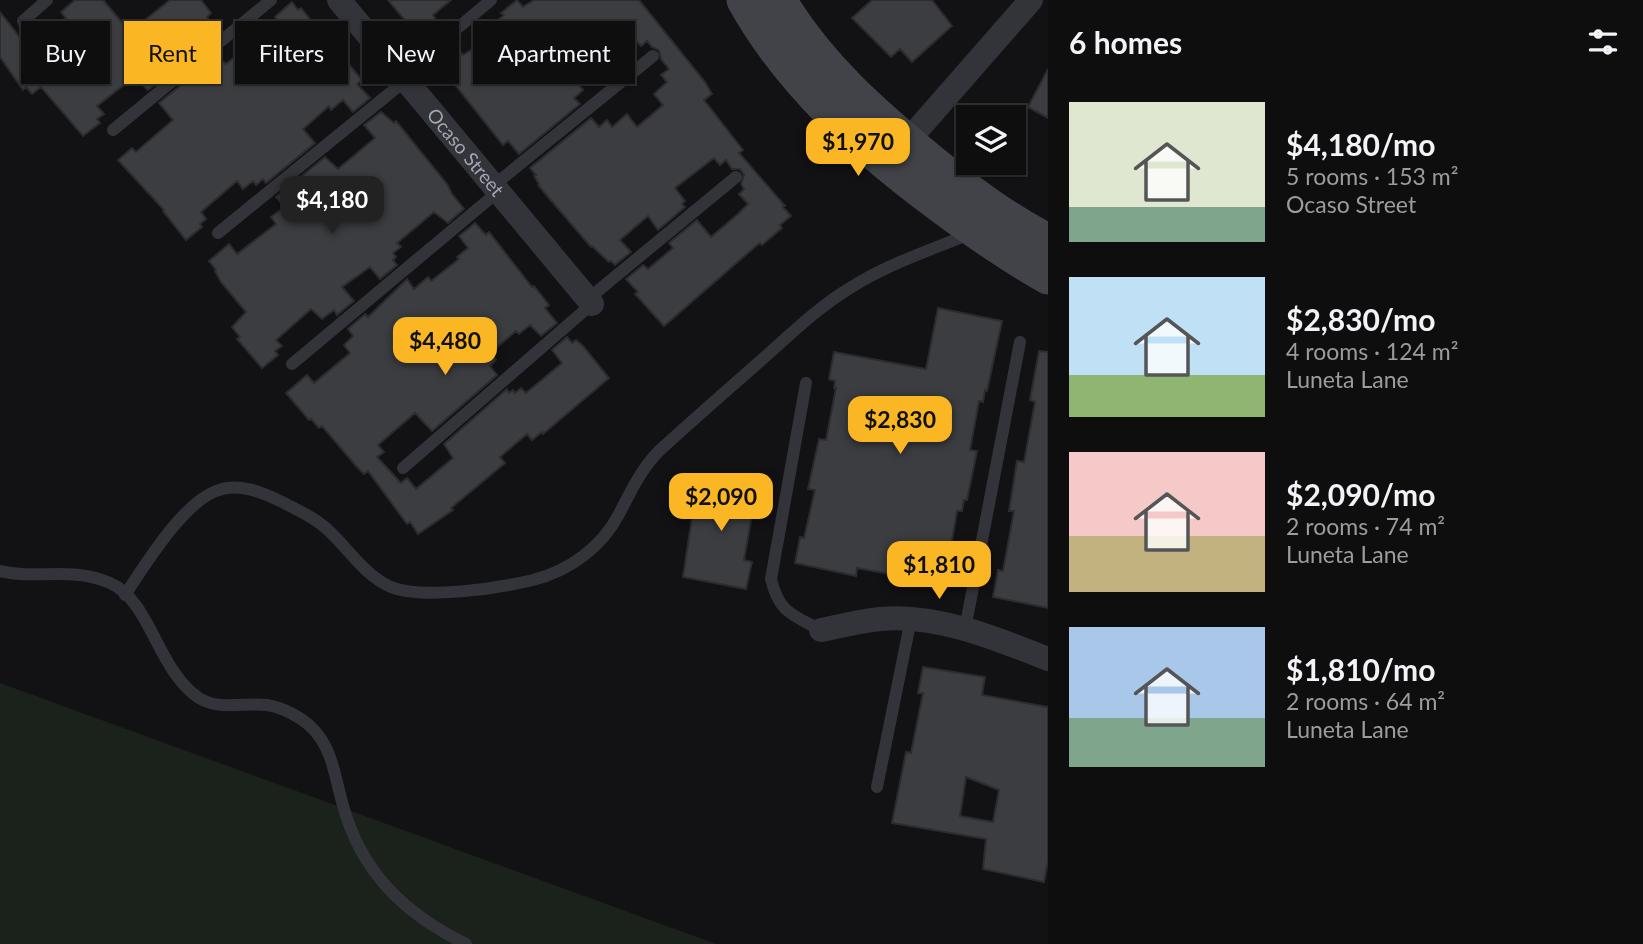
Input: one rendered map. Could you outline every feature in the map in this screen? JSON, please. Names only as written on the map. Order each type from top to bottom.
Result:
[{"type":"street","name":"Ocaso Street","points":[[339,0],[362,28]]},
{"type":"street","points":[[744,0],[766,35],[831,114],[1048,242]]},
{"type":"street","points":[[779,0],[813,48],[853,95],[896,153],[975,231],[1048,277]]},
{"type":"street","points":[[896,153],[1031,0]]},
{"type":"street","name":"Ocaso Street","points":[[409,84],[590,302]]},
{"type":"street","points":[[821,630],[882,619],[911,619],[965,629],[1048,659]]},
{"type":"lane","points":[[23,21],[47,0]]},
{"type":"lane","points":[[113,130],[271,0]]},
{"type":"lane","points":[[459,29],[491,0]]},
{"type":"lane","points":[[292,364],[653,56]]},
{"type":"lane","points":[[218,233],[397,84]]},
{"type":"lane","points":[[403,468],[736,177]]},
{"type":"lane","points":[[125,595],[159,545],[190,509],[215,491],[241,487],[268,495],[327,528],[378,580],[393,588],[414,593],[496,588],[566,569],[605,534],[618,516],[631,487],[656,454],[796,330],[849,288],[975,231]]},
{"type":"lane","points":[[965,629],[1020,342]]},
{"type":"lane","points":[[806,383],[771,579],[776,600],[789,613],[821,630]]},
{"type":"lane","points":[[0,571],[84,575],[112,583],[132,601],[146,621],[164,659],[180,682],[201,700],[226,706],[267,705],[293,714],[314,729],[330,754],[356,846],[374,873],[395,897],[419,917],[466,944]]},
{"type":"lane","points":[[877,788],[911,619]]},
{"type":"shaded area","points":[[0,683],[716,944],[0,944]]},
{"type":"building","points":[[75,0],[103,0],[124,25],[125,84],[97,106],[104,114],[97,119],[100,123],[83,136],[41,87],[32,94],[26,87],[23,90],[0,57],[0,12],[21,39],[21,84],[110,84],[110,21],[62,21],[66,18],[61,12]]},
{"type":"building","points":[[170,0],[201,0],[211,13],[207,17],[210,21],[144,21]]},
{"type":"building","points":[[388,0],[451,0],[433,15],[437,21],[406,21]]},
{"type":"building","points":[[517,0],[523,7],[534,0],[639,0],[705,82],[712,94],[704,100],[743,150],[739,153],[791,216],[780,225],[782,228],[762,245],[760,243],[756,246],[664,326],[635,294],[638,292],[626,279],[643,265],[648,269],[673,248],[669,243],[697,220],[711,237],[738,214],[748,204],[739,194],[744,189],[741,184],[744,175],[740,169],[732,169],[726,160],[720,165],[714,158],[675,188],[685,201],[682,204],[685,207],[658,230],[648,216],[620,240],[631,252],[615,265],[609,262],[591,247],[538,185],[534,176],[536,175],[530,168],[591,118],[599,127],[607,120],[612,127],[627,114],[637,127],[663,105],[654,94],[667,82],[661,75],[669,69],[661,59],[659,50],[647,41],[641,46],[635,39],[635,21],[499,21],[504,15],[501,13]]},
{"type":"building","points":[[872,0],[932,0],[952,26],[912,62],[900,49],[891,57],[852,18]]},
{"type":"building","points":[[292,2],[312,21],[278,21],[275,17]]},
{"type":"building","points":[[473,49],[473,84],[578,84],[583,90],[574,98],[580,104],[519,154],[508,141],[503,145],[455,84],[459,84],[459,50],[463,55]]},
{"type":"building","points":[[235,57],[235,84],[348,84],[348,63],[362,80],[357,84],[370,98],[353,112],[343,100],[331,110],[329,106],[303,129],[315,143],[266,183],[263,179],[256,185],[253,181],[243,189],[237,181],[201,212],[206,219],[200,224],[202,227],[186,240],[164,210],[118,160],[132,148],[136,152],[173,120],[159,103],[182,84],[221,84],[221,60],[226,64]]},
{"type":"building","points":[[1048,69],[1048,118],[1028,107]]},
{"type":"building","points":[[142,84],[155,84],[148,90]]},
{"type":"building","points":[[381,112],[394,123],[396,121],[464,209],[448,223],[434,212],[397,243],[401,247],[393,253],[396,257],[393,260],[397,265],[380,279],[370,267],[342,287],[354,301],[337,315],[334,310],[322,319],[311,309],[276,340],[282,346],[275,351],[278,355],[262,368],[237,339],[240,337],[232,327],[246,312],[221,282],[209,261],[229,244],[237,254],[276,224],[271,217],[284,207],[276,197],[325,157],[338,169],[375,138],[364,125]]},
{"type":"building","points":[[475,223],[486,235],[489,232],[532,287],[534,286],[549,305],[545,308],[557,323],[541,336],[530,325],[519,334],[516,331],[490,353],[496,360],[490,366],[497,375],[432,431],[415,413],[378,445],[384,452],[377,457],[401,483],[407,478],[416,489],[453,458],[444,444],[507,389],[509,393],[513,390],[515,393],[521,388],[526,393],[562,363],[552,350],[567,337],[572,343],[576,340],[583,346],[609,378],[543,434],[542,432],[532,440],[527,434],[500,457],[505,463],[451,508],[453,510],[418,534],[410,522],[407,524],[368,471],[364,474],[322,426],[319,428],[309,420],[286,393],[307,375],[314,383],[350,353],[344,345],[353,336],[348,329],[365,314],[368,317],[407,279],[414,289],[428,277],[431,281],[459,259],[457,257],[468,248],[459,236]]},
{"type":"building","points":[[938,308],[1002,321],[987,391],[985,390],[983,402],[979,401],[970,450],[977,451],[967,500],[964,500],[962,511],[957,511],[949,558],[955,559],[950,585],[857,568],[856,576],[795,563],[815,490],[808,489],[819,439],[826,440],[836,388],[835,381],[829,379],[834,352],[926,369]]},
{"type":"building","points":[[1039,351],[1048,352],[1048,608],[993,597],[998,570],[1003,571],[1014,511],[1009,511],[1017,461],[1024,462],[1035,402],[1030,400]]},
{"type":"building","points":[[705,475],[757,486],[744,560],[752,562],[746,589],[683,577],[694,504],[699,505]]},
{"type":"building","points":[[923,667],[985,677],[982,695],[1048,707],[1048,861],[1044,882],[983,869],[986,839],[892,823],[906,752],[911,753],[923,693],[918,693]],"holes":[[[966,777],[999,790],[993,822],[960,816]]]}]
